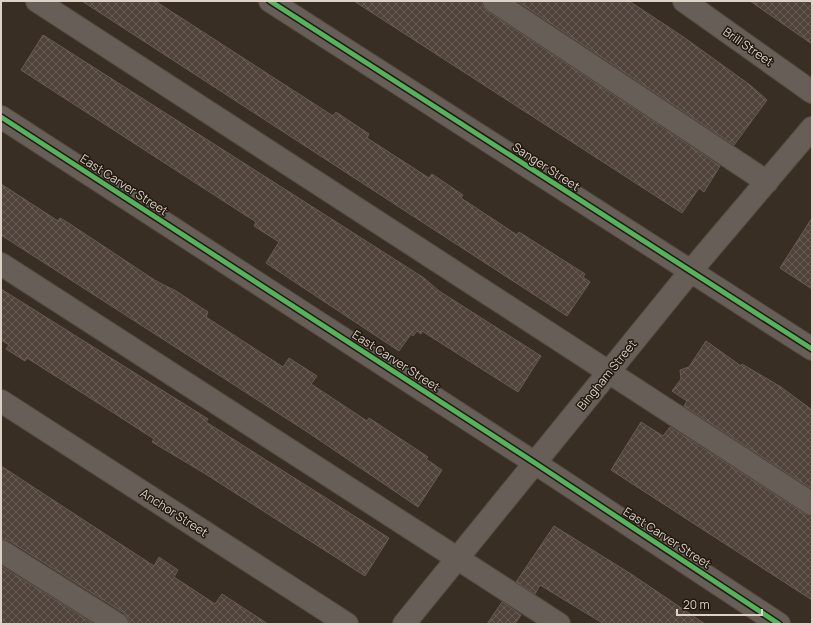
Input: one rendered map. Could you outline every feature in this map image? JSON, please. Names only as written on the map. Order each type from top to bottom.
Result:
[{"type":"street","points":[[37,1],[812,504]]},
{"type":"street","name":"Sanger Street","points":[[270,1],[812,349]]},
{"type":"street","points":[[494,1],[767,182]]},
{"type":"street","name":"Brill Street","points":[[684,1],[812,92]]},
{"type":"street","name":"East Carver Street","points":[[1,117],[535,463],[779,624]]},
{"type":"street","name":"Bingham Street","points":[[404,624],[690,272],[812,128]]},
{"type":"street","points":[[1,264],[559,624]]},
{"type":"street","name":"Anchor Street","points":[[1,401],[347,624]]},
{"type":"street","points":[[1,551],[117,624]]},
{"type":"building","points":[[82,1],[155,1],[333,116],[336,112],[369,134],[367,138],[429,178],[432,174],[463,195],[461,198],[517,235],[519,232],[585,274],[583,277],[590,282],[567,316]]},
{"type":"building","points":[[354,1],[482,1],[483,7],[487,11],[720,166],[704,192],[699,188],[682,213]]},
{"type":"building","points":[[517,1],[629,1],[682,36],[750,85],[767,100],[734,145]]},
{"type":"building","points":[[750,1],[812,1],[812,44]]},
{"type":"building","points":[[43,35],[424,278],[439,291],[541,356],[518,392],[422,331],[421,334],[417,331],[413,336],[411,334],[399,351],[266,263],[279,242],[254,226],[256,222],[21,70]]},
{"type":"building","points":[[1,184],[58,221],[60,218],[70,224],[156,281],[176,291],[208,312],[206,317],[283,367],[289,358],[317,376],[311,384],[367,421],[369,418],[428,457],[426,459],[442,470],[418,507],[309,433],[1,235]]},
{"type":"building","points":[[812,218],[812,289],[780,268]]},
{"type":"building","points":[[1,289],[208,419],[206,422],[389,538],[365,576],[204,473],[152,442],[154,439],[27,358],[25,361],[6,349],[9,345],[1,340]]},
{"type":"building","points":[[706,341],[741,366],[742,364],[781,387],[812,410],[812,489],[684,406],[687,401],[672,391],[681,379],[680,370],[689,367]]},
{"type":"building","points":[[641,422],[663,436],[670,427],[805,514],[812,516],[812,600],[611,470]]},
{"type":"building","points":[[1,466],[154,566],[159,557],[178,570],[174,577],[215,604],[222,594],[268,624],[129,624],[128,618],[124,613],[8,540],[1,539]]},
{"type":"building","points":[[554,526],[631,574],[705,624],[604,624],[540,585],[535,594],[516,582]]},
{"type":"building","points":[[1,566],[94,624],[1,624]]},
{"type":"building","points":[[502,602],[521,615],[515,624],[487,624]]},
{"type":"cycle path","points":[[270,1],[812,349]]},
{"type":"cycle path","points":[[1,117],[535,463],[779,624]]}]
